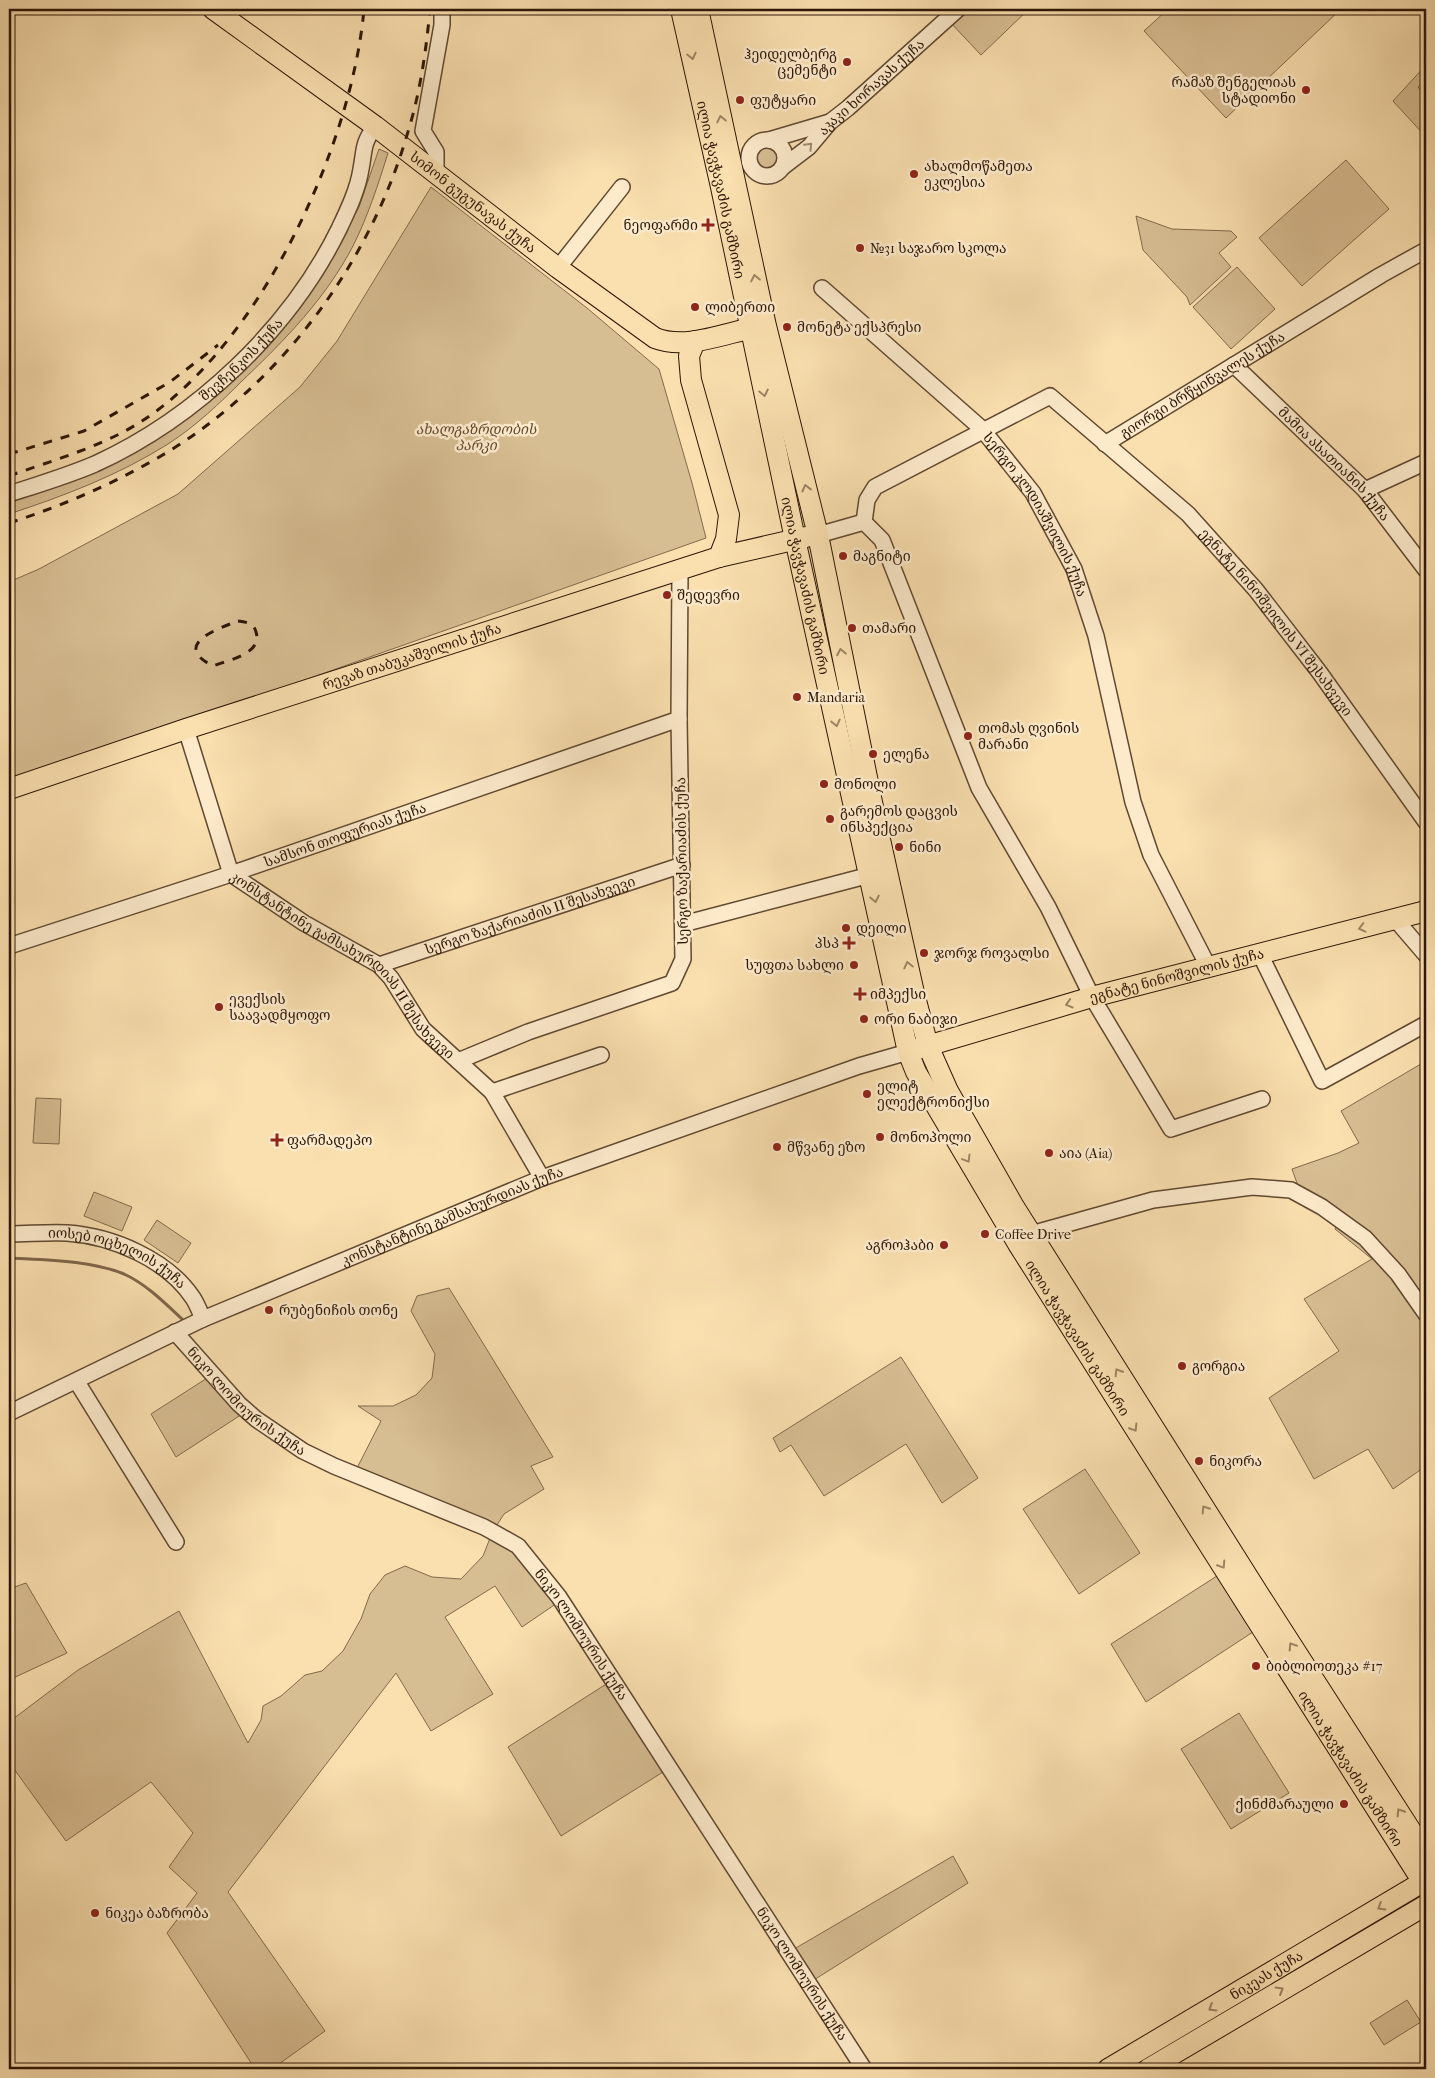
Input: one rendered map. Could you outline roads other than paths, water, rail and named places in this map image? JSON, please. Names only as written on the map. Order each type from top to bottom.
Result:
[{"type":"main road","name":"ილია ჭავჭავაძის გამზირი","points":[[681,9],[719,145],[758,327],[818,535],[874,817],[928,1046],[948,1091],[1032,1234],[1426,1854]]},
{"type":"main road","name":"ილია ჭავჭავაძის გამზირი","points":[[698,9],[719,145]]},
{"type":"main road","name":"სიმონ გუგუნავას ქუჩა","points":[[224,12],[558,268],[655,338],[673,344],[758,327]]},
{"type":"main road","name":"ილია ჭავჭავაძის გამზირი","points":[[758,327],[758,365],[794,539],[908,1052],[924,1086],[1023,1252],[1425,1883]]},
{"type":"main road","points":[[718,335],[742,344],[758,365]]},
{"type":"main road","points":[[655,338],[679,360],[691,380]]},
{"type":"main road","points":[[695,341],[689,356],[691,380],[729,515],[726,539],[719,556]]},
{"type":"main road","points":[[729,515],[746,535],[768,545]]},
{"type":"main road","name":"რევაზ თაბუკაშვილის ქუჩა","points":[[9,789],[186,729],[719,556],[818,535]]},
{"type":"main road","name":"ეგნატე ნინოშვილის ქუჩა","points":[[908,1052],[1092,997],[1426,911]]},
{"type":"main road","name":"ნიკეას ქუჩა","points":[[1108,2069],[1425,1883]]},
{"type":"main road","name":"ნიკეას ქუჩა","points":[[1148,2069],[1426,1905]]},
{"type":"street","points":[[436,173],[436,152],[423,131],[442,25],[442,9]]},
{"type":"street","name":"აკაკი ხორავას ქუჩა","points":[[784,166],[809,147],[830,122],[958,9]]},
{"type":"street","points":[[760,175],[750,164],[751,149],[762,142],[830,122]]},
{"type":"street","name":"შევჩენკოს ქუჩა","points":[[9,494],[95,464],[148,434],[179,414],[246,358],[302,290],[338,230],[353,198],[364,144],[375,126]]},
{"type":"street","points":[[719,145],[762,142],[780,144],[785,155],[784,166],[774,175],[760,175],[728,185]]},
{"type":"street","points":[[558,268],[622,187]]},
{"type":"street","name":"გიორგი ბრწყინვალეს ქუჩა","points":[[982,429],[1050,396],[1105,444],[1381,275],[1426,250]]},
{"type":"street","points":[[822,288],[982,429]]},
{"type":"street","name":"მამია ასათიანის ქუჩა","points":[[1234,365],[1366,490],[1426,570]]},
{"type":"street","name":"სერგო კლდიაშვილის ქუჩა","points":[[864,522],[868,500],[875,487],[982,429],[1033,494],[1074,569],[1096,636],[1133,802],[1152,855],[1209,968]]},
{"type":"street","name":"ეგნატე ნინოშვილის VI შესახვევი","points":[[1105,444],[1188,514],[1256,590],[1320,673],[1426,822]]},
{"type":"street","points":[[1366,490],[1426,462]]},
{"type":"street","points":[[818,535],[864,522],[882,540],[979,788],[1048,906],[1092,997],[1171,1128],[1262,1099]]},
{"type":"street","name":"სერგო ზაქარიაძის ქუჩა","points":[[458,1061],[528,1032],[672,983],[683,959],[679,719],[680,570]]},
{"type":"street","name":"სამსონ თოფურიას ქუჩა","points":[[9,946],[231,874],[679,719]]},
{"type":"street","name":"კონსტანტინე გამსახურდიას II შესახვევი","points":[[186,729],[231,874],[304,924],[378,965],[391,978],[423,1029],[492,1092],[542,1178]]},
{"type":"street","name":"სერგო ზაქარიაძის II შესახვევი","points":[[378,965],[682,865]]},
{"type":"street","points":[[683,924],[870,875]]},
{"type":"street","points":[[1396,920],[1426,954]]},
{"type":"street","points":[[1260,954],[1322,1080],[1426,1024]]},
{"type":"street","name":"კონსტანტინე გამსახურდიას ქუჩა","points":[[9,1413],[77,1382],[203,1319],[542,1178],[859,1066],[908,1052]]},
{"type":"street","points":[[492,1092],[601,1055]]},
{"type":"street","points":[[1032,1234],[1153,1200],[1252,1187],[1291,1190],[1322,1207],[1365,1238],[1398,1274],[1426,1314]]},
{"type":"street","name":"იოსებ ოცხელის ქუჩა","points":[[9,1234],[66,1233],[95,1237],[154,1261],[193,1298],[203,1319]]},
{"type":"street","name":"ნიკო ლომოურის ქუჩა","points":[[175,1332],[239,1404],[256,1419],[303,1451],[334,1466],[484,1527],[518,1546],[560,1597],[864,2069]]},
{"type":"street","points":[[77,1382],[176,1542]]},
{"type":"waterway","points":[[9,1258],[82,1263],[111,1269],[132,1278],[148,1288],[182,1319]]},
{"type":"railway","points":[[9,476],[94,446],[142,421],[185,387],[225,344],[261,293],[293,238],[320,180],[341,120],[356,63],[364,9]]},
{"type":"railway","points":[[9,523],[92,491],[132,472],[171,450],[212,422],[250,389],[285,353],[317,314],[346,272],[370,228],[391,182],[416,104],[430,9]]},
{"type":"railway","points":[[9,450],[16,452],[84,431],[170,382],[218,345]]},
{"type":"railway","points":[[238,621],[249,624],[255,629],[257,640],[254,646],[243,655],[213,666],[201,658],[196,651],[197,645],[202,639],[219,628],[238,621]]},
{"type":"place","name":"ჰეიდელბერგ ცემენტი","points":[[847,62]]},
{"type":"place","name":"რამაზ შენგელიას სტადიონი","points":[[1306,90]]},
{"type":"place","name":"ფუტყარი","points":[[740,100]]},
{"type":"place","name":"ახალმოწამეთა ეკლესია","points":[[914,174]]},
{"type":"place","name":"ნეოფარმი","points":[[708,225]]},
{"type":"place","name":"№31 საჯარო სკოლა","points":[[860,248]]},
{"type":"place","name":"ლიბერთი","points":[[695,307]]},
{"type":"place","name":"მონეტა ექსპრესი","points":[[787,327]]},
{"type":"place","name":"მაგნიტი","points":[[843,556]]},
{"type":"place","name":"შედევრი","points":[[667,595]]},
{"type":"place","name":"თამარი","points":[[852,628]]},
{"type":"place","name":"Mandaria","points":[[797,697]]},
{"type":"place","name":"თომას ღვინის მარანი","points":[[968,736]]},
{"type":"place","name":"ელენა","points":[[873,754]]},
{"type":"place","name":"მონოლი","points":[[824,784]]},
{"type":"place","name":"გარემოს დაცვის ინსპექცია","points":[[830,819]]},
{"type":"place","name":"ნინი","points":[[899,847]]},
{"type":"place","name":"დეილი","points":[[846,928]]},
{"type":"place","name":"პსპ","points":[[849,943]]},
{"type":"place","name":"ჯორჯ როვალსი","points":[[924,953]]},
{"type":"place","name":"სუფთა სახლი","points":[[854,965]]},
{"type":"place","name":"იმპექსი","points":[[860,994]]},
{"type":"place","name":"ევექსის საავადმყოფო","points":[[219,1007]]},
{"type":"place","name":"ორი ნაბიჯი","points":[[864,1019]]},
{"type":"place","name":"ელიტ ელექტრონიქსი","points":[[867,1094]]},
{"type":"place","name":"მონოპოლი","points":[[880,1137]]},
{"type":"place","name":"ფარმადეპო","points":[[277,1140]]},
{"type":"place","name":"მწვანე ეზო","points":[[777,1147]]},
{"type":"place","name":"აია (Aia)","points":[[1049,1153]]},
{"type":"place","name":"Coffee Drive","points":[[985,1234]]},
{"type":"place","name":"აგროჰაბი","points":[[944,1245]]},
{"type":"place","name":"რუბენიჩის თონე","points":[[269,1310]]},
{"type":"place","name":"გორგია","points":[[1182,1366]]},
{"type":"place","name":"ნიკორა","points":[[1199,1461]]},
{"type":"place","name":"ბიბლიოთეკა #17","points":[[1256,1666]]},
{"type":"place","name":"ქინძმარაული","points":[[1344,1804]]},
{"type":"place","name":"ნიკეა ბაზრობა","points":[[95,1913]]},
{"type":"park label","name":"ახალგაზრდობის პარკი","points":[[476,438]]}]
